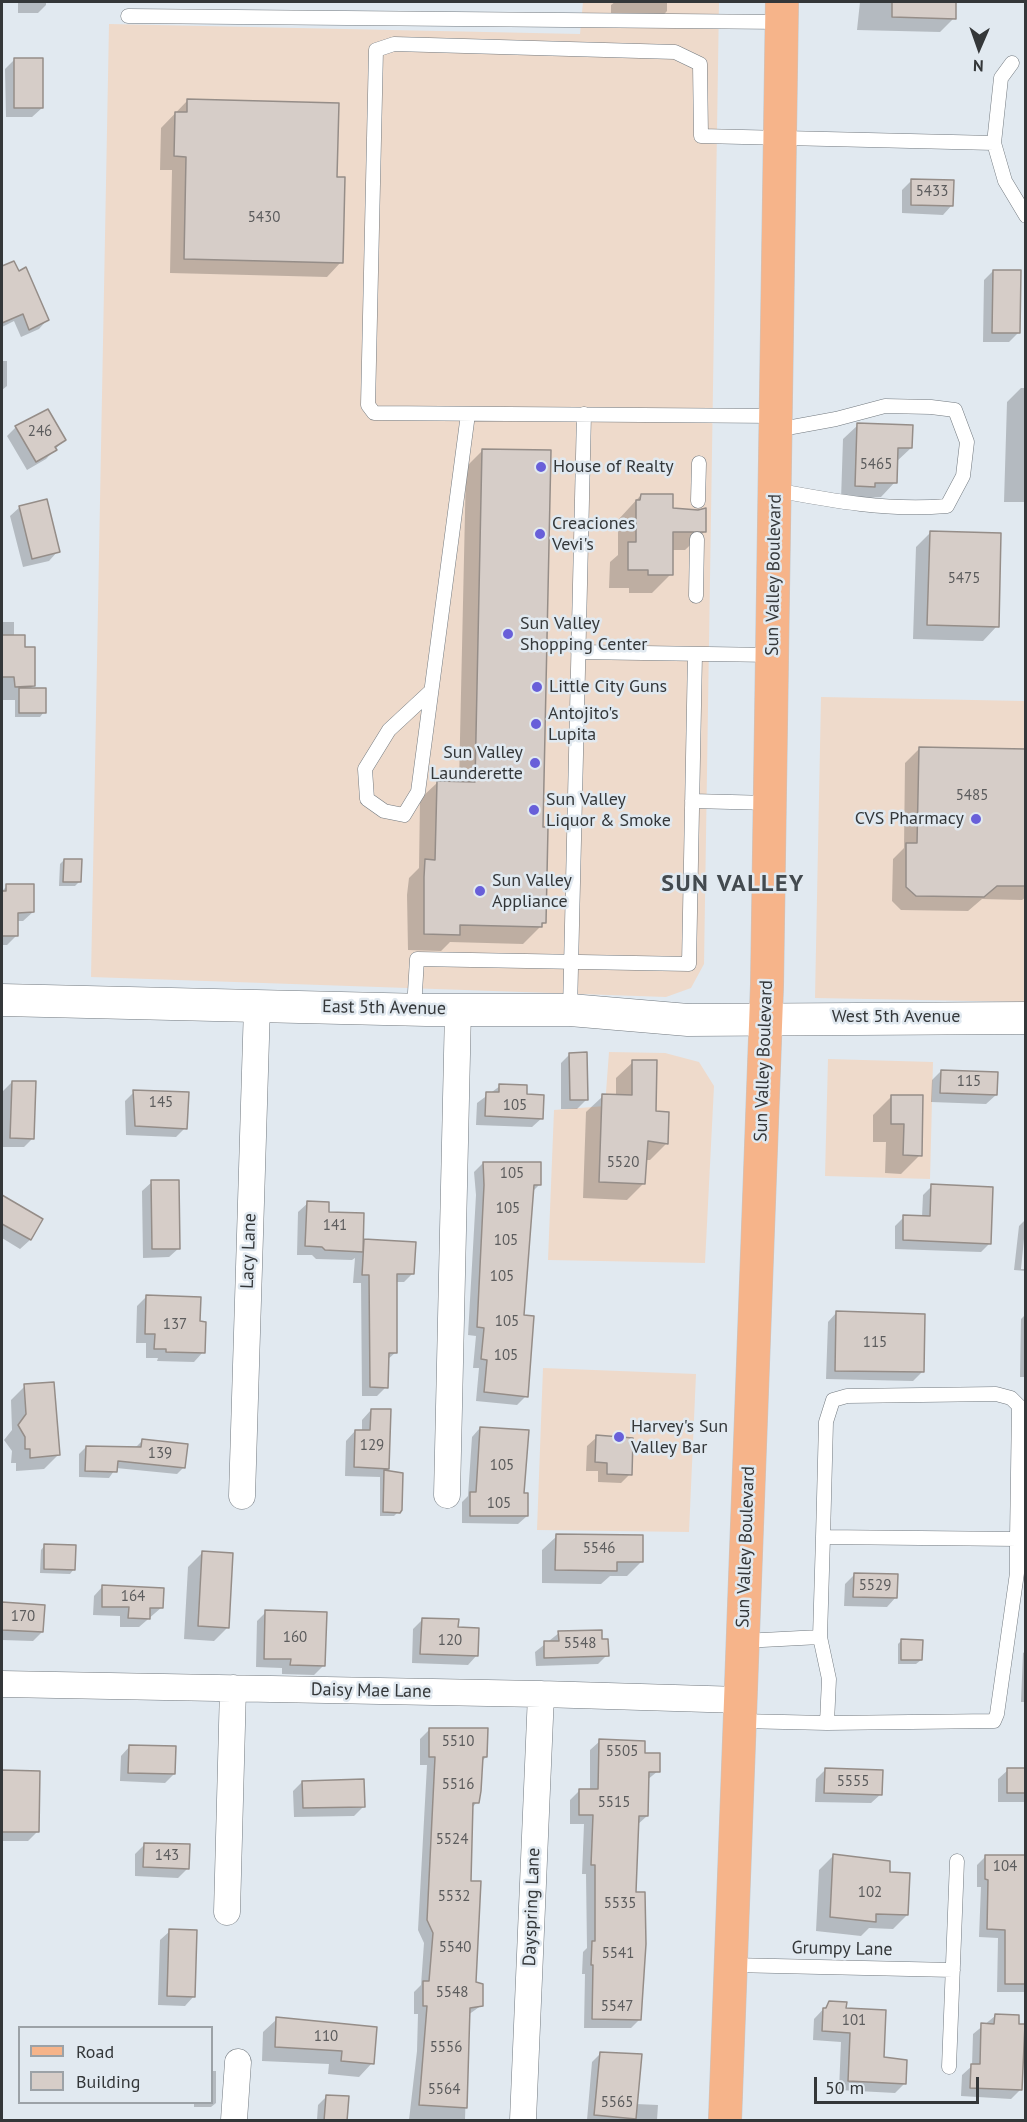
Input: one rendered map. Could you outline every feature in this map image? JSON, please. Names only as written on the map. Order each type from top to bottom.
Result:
[{"type":"main road","name":"Sun Valley Boulevard","points":[[725,2121],[766,1019],[782,12]]},
{"type":"street","name":"East 5th Avenue","points":[[2,1000],[458,1010],[570,1010],[688,1020],[766,1019]]},
{"type":"street","name":"Lacy Lane","points":[[242,1496],[257,1006]]},
{"type":"street","points":[[447,1495],[458,1010]]},
{"type":"street","name":"West 5th Avenue","points":[[766,1019],[1026,1018]]},
{"type":"street","name":"Daisy Mae Lane","points":[[2,1684],[541,1694],[741,1711]]},
{"type":"street","points":[[227,1912],[233,1688]]},
{"type":"street","name":"Dayspring Lane","points":[[523,2121],[541,1694]]},
{"type":"street","points":[[234,2121],[238,2062]]},
{"type":"lane","points":[[128,16],[782,12]]},
{"type":"lane","points":[[775,490],[844,503],[908,509],[947,506],[963,476],[967,442],[955,410],[931,406],[885,406],[836,419],[776,423],[584,414],[374,413],[368,405],[376,50],[394,44],[675,52],[700,64],[700,136],[780,136],[994,143]]},
{"type":"lane","points":[[1012,63],[1001,78],[994,143],[1005,181],[1026,216]]},
{"type":"lane","points":[[431,691],[389,730],[365,769],[367,799],[384,811],[404,815],[418,792],[468,414]]},
{"type":"lane","points":[[570,1010],[584,414]]},
{"type":"lane","points":[[698,501],[699,463]]},
{"type":"lane","points":[[696,596],[697,539]]},
{"type":"lane","points":[[578,652],[772,654]]},
{"type":"lane","points":[[414,1009],[417,959],[689,964],[695,654]]},
{"type":"lane","points":[[692,801],[770,803]]},
{"type":"lane","points":[[741,1711],[827,1723],[994,1721],[997,1714],[1017,1573],[1019,1406],[1011,1398],[996,1394],[847,1396],[833,1400],[826,1422],[820,1637],[829,1679],[827,1723]]},
{"type":"lane","points":[[823,1537],[1017,1539]]},
{"type":"lane","points":[[742,1641],[820,1637]]},
{"type":"lane","points":[[949,2067],[957,1861]]},
{"type":"lane","name":"Grumpy Lane","points":[[731,1965],[952,1970]]},
{"type":"shaded area","name":"Sun Valley Shopping Center","points":[[583,2],[719,2],[704,964],[691,988],[666,997],[91,977],[109,24],[580,34]]},
{"type":"shaded area","name":"CVS Pharmacy","points":[[821,697],[1025,701],[1025,1002],[815,998]]},
{"type":"shaded area","points":[[609,1052],[665,1053],[699,1062],[714,1086],[705,1263],[548,1260],[554,1110],[605,1106]]},
{"type":"shaded area","points":[[828,1059],[933,1062],[930,1179],[825,1176]]},
{"type":"shaded area","points":[[543,1368],[696,1374],[689,1532],[537,1530]]},
{"type":"building","points":[[892,2],[956,2],[956,19],[892,17]]},
{"type":"building","points":[[14,58],[43,58],[43,108],[14,108]]},
{"type":"building","points":[[187,99],[339,103],[337,177],[345,177],[343,263],[184,259],[186,157],[174,156],[175,112],[187,112]]},
{"type":"building","points":[[911,179],[954,180],[953,206],[911,205]]},
{"type":"building","points":[[14,261],[19,271],[26,267],[49,320],[29,330],[23,314],[2,323],[2,266]]},
{"type":"building","points":[[993,270],[1021,270],[1020,333],[992,333]]},
{"type":"building","points":[[48,409],[66,440],[55,447],[57,450],[36,462],[15,426]]},
{"type":"building","points":[[857,423],[913,425],[912,448],[898,448],[897,483],[875,483],[875,487],[855,486]]},
{"type":"building","name":"Sun Valley Shopping Center","points":[[482,449],[551,450],[543,827],[548,827],[546,923],[542,923],[542,927],[460,925],[460,935],[424,934],[425,859],[435,860],[437,781],[475,782]]},
{"type":"building","points":[[641,494],[673,494],[673,508],[698,510],[706,508],[706,532],[673,532],[673,575],[648,575],[648,570],[628,570],[628,542],[636,542],[636,500],[640,500]]},
{"type":"building","points":[[47,499],[60,552],[32,559],[19,506]]},
{"type":"building","points":[[930,531],[1001,533],[999,627],[927,625]]},
{"type":"building","points":[[2,635],[25,635],[25,647],[35,647],[35,686],[15,687],[14,677],[2,677]]},
{"type":"building","points":[[19,688],[46,688],[46,713],[19,713]]},
{"type":"building","points":[[919,747],[1026,749],[1026,886],[997,886],[984,897],[916,896],[906,887],[906,843],[917,843]]},
{"type":"building","points":[[64,859],[82,859],[81,882],[63,882]]},
{"type":"building","points":[[6,884],[34,884],[34,912],[18,913],[18,936],[2,936],[2,891],[6,891]]},
{"type":"building","points":[[587,1052],[588,1100],[570,1100],[569,1053]]},
{"type":"building","points":[[632,1060],[657,1060],[656,1111],[669,1112],[668,1144],[648,1141],[645,1184],[599,1182],[602,1094],[632,1095]]},
{"type":"building","points":[[941,1070],[998,1072],[997,1095],[940,1093]]},
{"type":"building","points":[[12,1081],[36,1081],[34,1139],[10,1138]]},
{"type":"building","points":[[499,1084],[527,1085],[527,1094],[544,1095],[543,1119],[485,1116],[486,1092],[499,1092]]},
{"type":"building","points":[[133,1090],[189,1092],[187,1129],[135,1126]]},
{"type":"building","points":[[891,1095],[923,1095],[922,1156],[903,1155],[904,1124],[891,1124]]},
{"type":"building","points":[[483,1162],[541,1162],[541,1185],[534,1185],[524,1315],[534,1316],[528,1397],[484,1392],[487,1360],[481,1359],[484,1328],[477,1327],[484,1185]]},
{"type":"building","points":[[151,1180],[179,1180],[180,1249],[152,1249]]},
{"type":"building","points":[[931,1184],[993,1187],[991,1244],[903,1240],[903,1215],[930,1216]]},
{"type":"building","points":[[2,1195],[43,1219],[31,1240],[2,1224]]},
{"type":"building","points":[[307,1201],[329,1202],[329,1212],[364,1213],[363,1252],[325,1250],[322,1247],[305,1246]]},
{"type":"building","points":[[364,1239],[416,1242],[414,1274],[397,1274],[397,1353],[389,1353],[388,1388],[370,1387],[369,1275],[362,1275]]},
{"type":"building","points":[[146,1295],[201,1297],[200,1321],[206,1322],[205,1353],[166,1352],[166,1349],[154,1349],[155,1334],[145,1334]]},
{"type":"building","points":[[836,1311],[925,1314],[924,1372],[835,1371]]},
{"type":"building","points":[[54,1382],[60,1455],[30,1458],[30,1449],[25,1449],[25,1437],[18,1425],[26,1414],[24,1384]]},
{"type":"building","points":[[371,1409],[391,1409],[389,1469],[354,1467],[355,1430],[370,1430]]},
{"type":"building","points":[[480,1427],[529,1430],[524,1493],[528,1493],[528,1516],[470,1516],[470,1492],[476,1492]]},
{"type":"building","points":[[596,1435],[633,1438],[632,1475],[607,1474],[607,1463],[595,1462]]},
{"type":"building","points":[[142,1439],[188,1444],[185,1468],[118,1461],[117,1472],[85,1471],[86,1446],[141,1447]]},
{"type":"building","points":[[384,1470],[403,1473],[400,1513],[383,1512]]},
{"type":"building","points":[[556,1534],[643,1535],[643,1562],[617,1562],[617,1571],[555,1570]]},
{"type":"building","points":[[44,1544],[76,1545],[75,1570],[44,1569]]},
{"type":"building","points":[[202,1551],[233,1553],[229,1628],[198,1626]]},
{"type":"building","points":[[854,1573],[898,1574],[897,1598],[853,1597]]},
{"type":"building","points":[[102,1585],[164,1588],[163,1608],[150,1608],[150,1619],[128,1618],[129,1607],[102,1607]]},
{"type":"building","points":[[2,1602],[45,1605],[43,1632],[2,1630]]},
{"type":"building","points":[[265,1610],[327,1612],[325,1666],[290,1665],[291,1659],[264,1659]]},
{"type":"building","points":[[422,1618],[459,1619],[458,1627],[479,1628],[478,1656],[420,1654]]},
{"type":"building","points":[[602,1630],[602,1639],[608,1639],[609,1656],[544,1658],[544,1641],[559,1641],[558,1631]]},
{"type":"building","points":[[901,1639],[923,1640],[922,1660],[901,1660]]},
{"type":"building","points":[[429,1728],[488,1728],[487,1757],[483,1757],[479,1803],[473,1803],[471,1881],[481,1881],[476,1982],[483,1984],[483,2006],[470,2008],[467,2108],[419,2105],[427,2006],[423,2006],[423,1981],[429,1981],[433,1933],[427,1920],[435,1757],[429,1757]]},
{"type":"building","points":[[599,1739],[645,1741],[645,1753],[660,1753],[660,1772],[649,1772],[648,1816],[639,1816],[636,1892],[645,1892],[646,1944],[641,2020],[592,2019],[593,1965],[591,1965],[592,1941],[595,1941],[595,1865],[591,1865],[593,1815],[579,1815],[579,1789],[598,1789]]},
{"type":"building","points":[[129,1745],[176,1746],[175,1774],[128,1773]]},
{"type":"building","points":[[825,1768],[883,1770],[882,1795],[824,1793]]},
{"type":"building","points":[[1007,1768],[1026,1768],[1026,1793],[1007,1793]]},
{"type":"building","points":[[2,1770],[40,1771],[39,1832],[2,1832]]},
{"type":"building","points":[[364,1779],[365,1807],[303,1808],[302,1781]]},
{"type":"building","points":[[144,1843],[190,1844],[189,1869],[143,1867]]},
{"type":"building","points":[[833,1854],[890,1861],[890,1872],[910,1873],[908,1915],[876,1914],[876,1922],[830,1917]]},
{"type":"building","points":[[985,1855],[1026,1855],[1026,1984],[1005,1984],[1005,1930],[987,1929],[988,1880],[985,1879]]},
{"type":"building","points":[[169,1929],[197,1930],[195,1997],[167,1996]]},
{"type":"building","points":[[829,2001],[847,2002],[846,2008],[886,2010],[884,2057],[907,2060],[906,2084],[848,2081],[850,2033],[822,2031],[823,2008],[826,2008]]},
{"type":"building","points":[[995,2014],[1019,2015],[1019,2024],[1025,2024],[1022,2090],[970,2088],[971,2064],[980,2064],[981,2023],[994,2024]]},
{"type":"building","points":[[276,2017],[377,2027],[374,2064],[341,2061],[342,2051],[275,2047]]},
{"type":"building","points":[[600,2052],[642,2054],[636,2119],[594,2115]]},
{"type":"building","points":[[326,2095],[349,2096],[347,2121],[324,2121]]},
{"type":"place","name":"House of Realty","points":[[541,467]]},
{"type":"place","name":"Creaciones Vevi's","points":[[540,534]]},
{"type":"place","name":"Sun Valley Shopping Center","points":[[508,634]]},
{"type":"place","name":"Little City Guns","points":[[537,687]]},
{"type":"place","name":"Antojito's Lupita","points":[[536,724]]},
{"type":"place","name":"Sun Valley Launderette","points":[[535,763]]},
{"type":"place","name":"Sun Valley Liquor & Smoke","points":[[534,810]]},
{"type":"place","name":"CVS Pharmacy","points":[[976,819]]},
{"type":"place","name":"Sun Valley Appliance","points":[[480,891]]},
{"type":"place","name":"Harvey's Sun Valley Bar","points":[[619,1437]]},
{"type":"district","name":"SUN VALLEY","points":[[733,884]]}]
